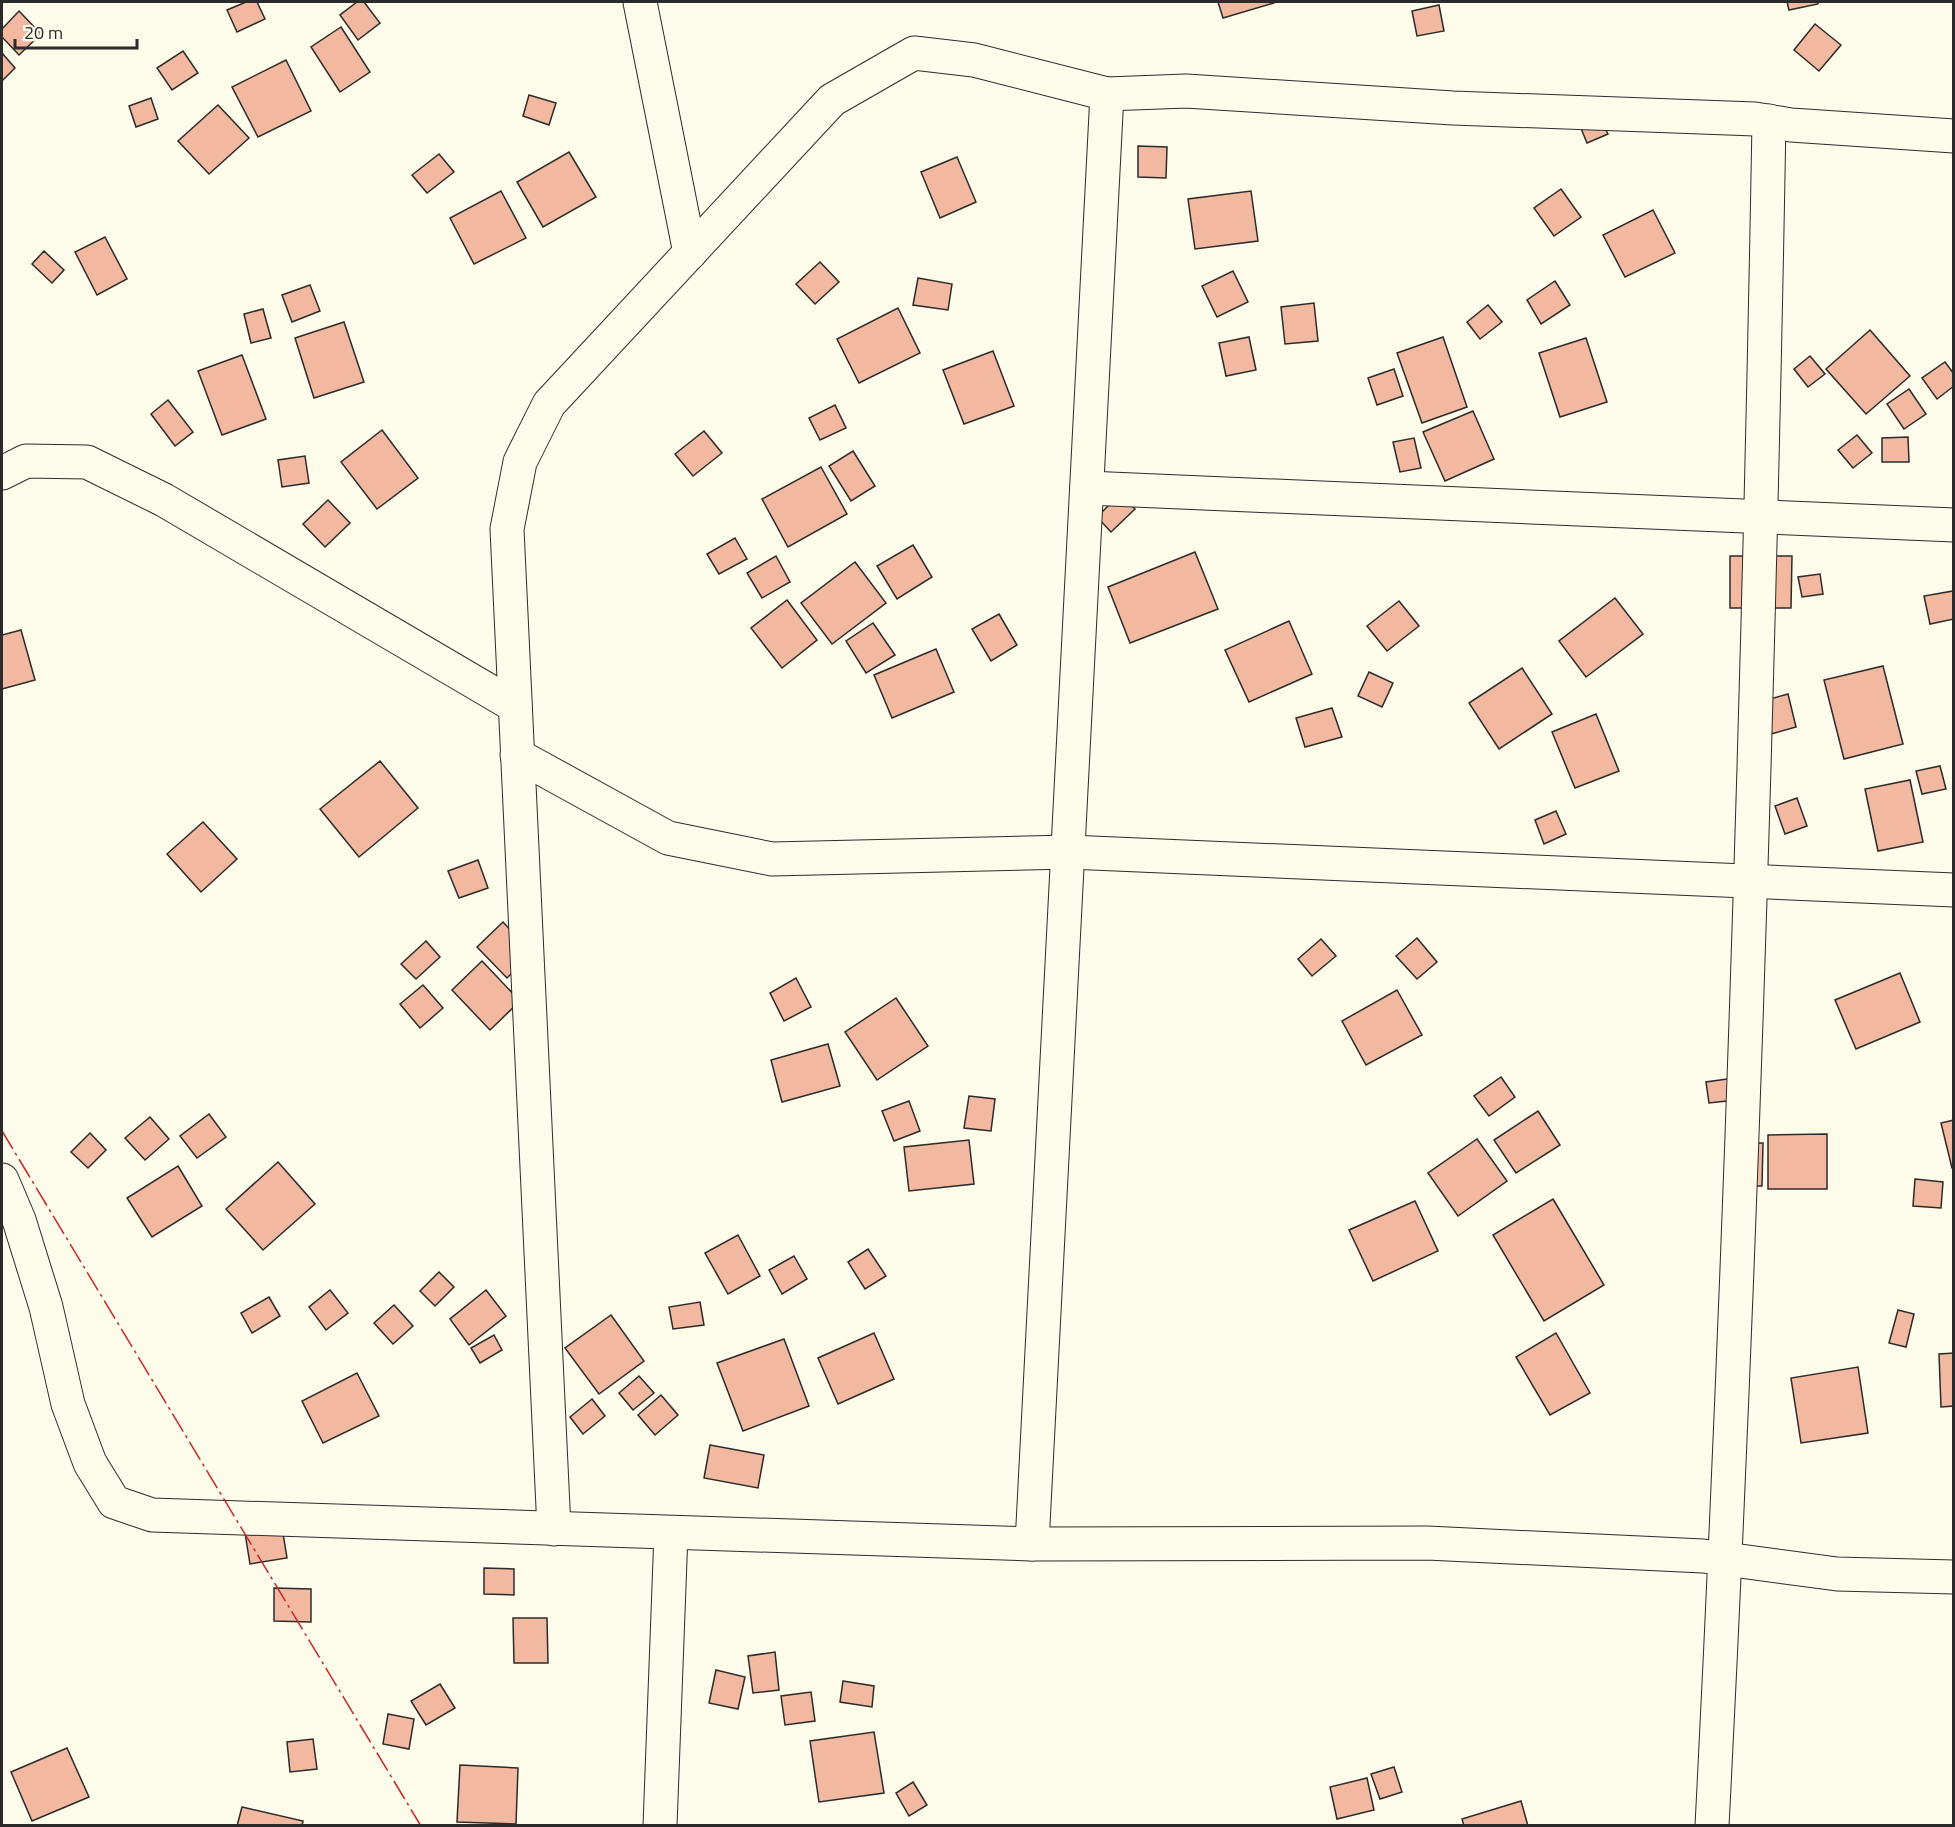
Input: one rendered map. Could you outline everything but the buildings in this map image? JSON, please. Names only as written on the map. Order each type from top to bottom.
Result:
[{"type":"street","points":[[640,2],[690,253]]},
{"type":"street","points":[[554,1529],[507,529],[520,462],[549,404],[832,100],[914,53],[974,60],[1107,94],[1186,91],[1453,108],[1769,121],[1953,136]]},
{"type":"street","points":[[1032,1544],[1107,94]]},
{"type":"street","points":[[1712,1826],[1726,1559],[1752,881],[1762,516],[1769,121]]},
{"type":"street","points":[[2,473],[26,461],[87,462],[164,500],[515,706]]},
{"type":"street","points":[[1087,488],[1953,525]]},
{"type":"street","points":[[517,755],[668,838],[772,858],[1069,852],[1953,890]]},
{"type":"street","points":[[2,1180],[19,1220],[46,1307],[69,1404],[90,1463],[114,1502],[152,1515],[1032,1544],[1427,1543],[1726,1559],[1837,1574],[1953,1577]]},
{"type":"street","points":[[660,1826],[672,1533]]},
{"type":"power","points":[[2,1131],[421,1826]]}]
